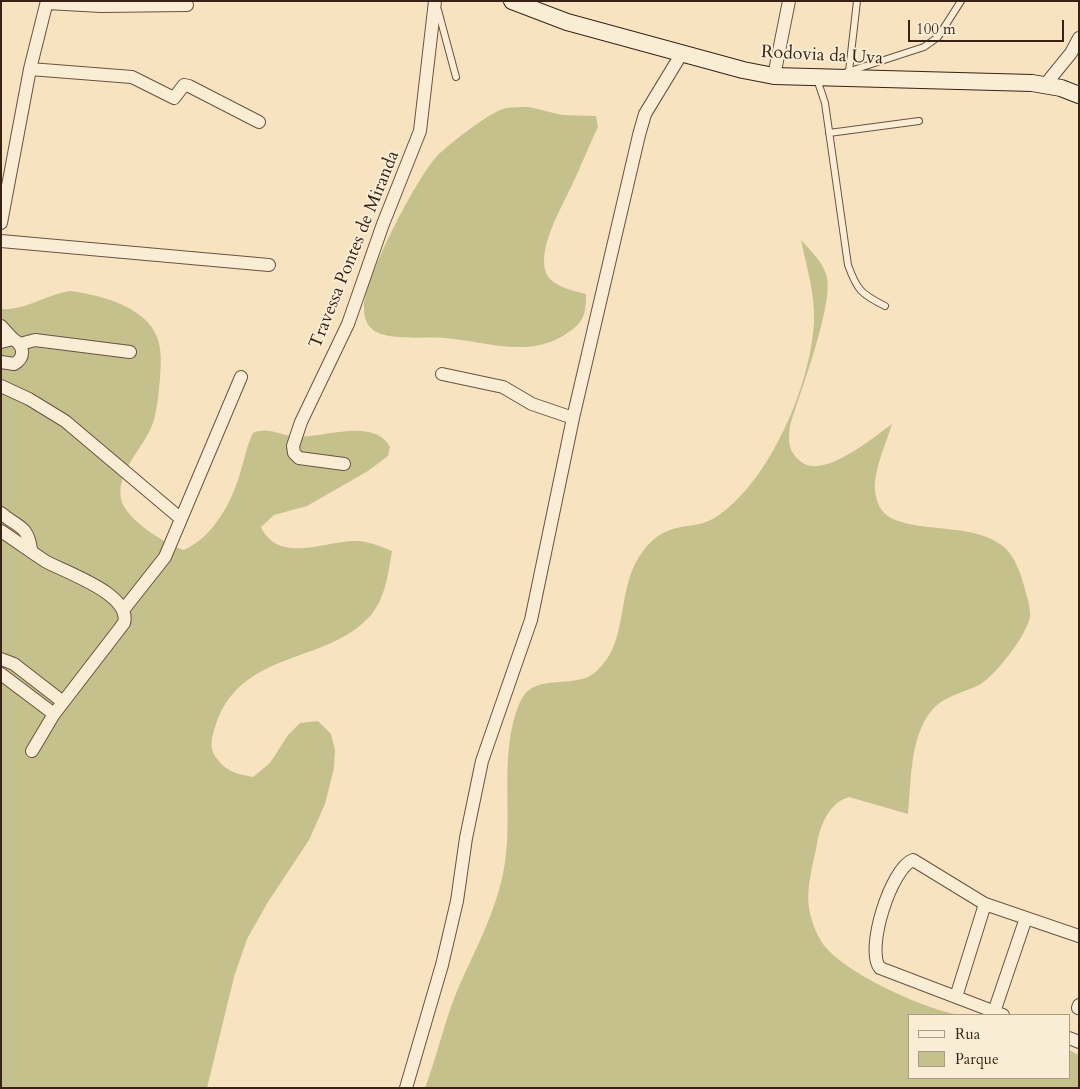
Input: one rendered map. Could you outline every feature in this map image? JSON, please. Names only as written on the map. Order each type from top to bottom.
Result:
[{"type":"street","name":"Rodovia da Uva","points":[[512,1],[567,22],[774,76],[1046,85],[1079,95]]},
{"type":"street","points":[[1,223],[30,69],[47,2],[101,6],[187,5]]},
{"type":"street","name":"Travessa Pontes de Miranda","points":[[344,464],[299,458],[294,453],[293,446],[301,422],[348,324],[383,224],[418,139],[435,2]]},
{"type":"street","points":[[774,76],[790,2]]},
{"type":"street","points":[[1046,85],[1079,38]]},
{"type":"street","points":[[406,1088],[444,956],[457,901],[466,838],[482,761],[531,620],[573,418],[638,135],[645,114],[682,53]]},
{"type":"street","points":[[30,69],[132,77],[174,98],[184,85],[189,86],[259,122]]},
{"type":"street","points":[[1,241],[269,265]]},
{"type":"street","points":[[1,326],[22,352],[20,360],[14,364],[1,363]]},
{"type":"street","points":[[12,342],[35,340],[130,352]]},
{"type":"street","points":[[442,374],[502,387],[532,404],[573,418]]},
{"type":"street","points":[[32,751],[54,714],[124,623],[124,609],[165,557],[241,377]]},
{"type":"street","points":[[1,386],[29,399],[65,421],[180,518]]},
{"type":"street","points":[[1,514],[25,529],[29,536],[30,549]]},
{"type":"street","points":[[1,530],[45,560],[91,582],[124,609]]},
{"type":"street","points":[[1,659],[14,664],[64,702]]},
{"type":"street","points":[[1,674],[54,714]]},
{"type":"street","points":[[1026,918],[999,1014],[880,968],[875,962],[875,948],[882,916],[896,880],[906,863],[914,860],[985,904],[1079,936]]},
{"type":"street","points":[[956,997],[985,904]]},
{"type":"lane","points":[[849,71],[857,1]]},
{"type":"lane","points":[[885,306],[866,297],[855,285],[848,265],[821,78],[924,47],[938,37],[961,1]]},
{"type":"lane","points":[[435,2],[456,77]]},
{"type":"lane","points":[[829,133],[919,121]]},
{"type":"green space","points":[[529,107],[562,115],[596,116],[598,127],[552,226],[545,251],[544,263],[549,278],[558,285],[586,294],[584,313],[580,322],[566,334],[552,341],[537,346],[522,347],[491,345],[445,338],[395,337],[377,332],[371,328],[364,313],[366,293],[394,227],[419,181],[431,164],[454,141],[490,115],[506,108]]},
{"type":"green space","points":[[801,240],[822,265],[828,287],[826,304],[815,348],[790,426],[789,441],[793,453],[800,461],[810,466],[834,462],[861,447],[892,424],[878,465],[875,482],[876,498],[881,509],[887,516],[904,523],[978,534],[992,539],[1004,547],[1013,557],[1019,570],[1024,584],[1030,616],[1028,624],[1010,654],[986,680],[941,702],[929,713],[919,732],[916,744],[908,814],[849,797],[831,809],[823,822],[818,837],[810,876],[808,900],[812,922],[823,944],[833,955],[866,978],[906,998],[956,1014],[908,1014],[908,1079],[1070,1079],[1070,1050],[1079,1055],[1079,1088],[425,1088],[452,1003],[489,919],[503,874],[506,853],[509,744],[513,722],[520,702],[525,693],[541,684],[579,680],[590,676],[598,670],[611,652],[616,639],[629,579],[643,551],[663,533],[672,529],[700,524],[719,515],[738,499],[756,478],[785,427],[806,372],[814,320],[810,279]]},
{"type":"green space","points":[[70,291],[108,299],[132,310],[143,317],[157,337],[161,363],[156,412],[149,432],[127,469],[121,489],[121,499],[130,515],[147,530],[176,547],[184,550],[194,544],[213,527],[220,517],[233,494],[253,433],[267,431],[291,436],[310,436],[350,431],[369,432],[384,439],[390,447],[388,456],[368,471],[307,506],[274,515],[261,527],[269,539],[280,545],[292,548],[358,541],[375,544],[392,551],[383,593],[371,615],[352,631],[331,643],[263,670],[244,683],[227,702],[215,727],[212,745],[215,756],[227,768],[247,776],[253,777],[270,763],[288,735],[300,723],[318,721],[331,734],[335,750],[334,768],[325,804],[309,840],[268,902],[247,939],[234,977],[207,1088],[1,1088],[1,309],[28,305]]}]
